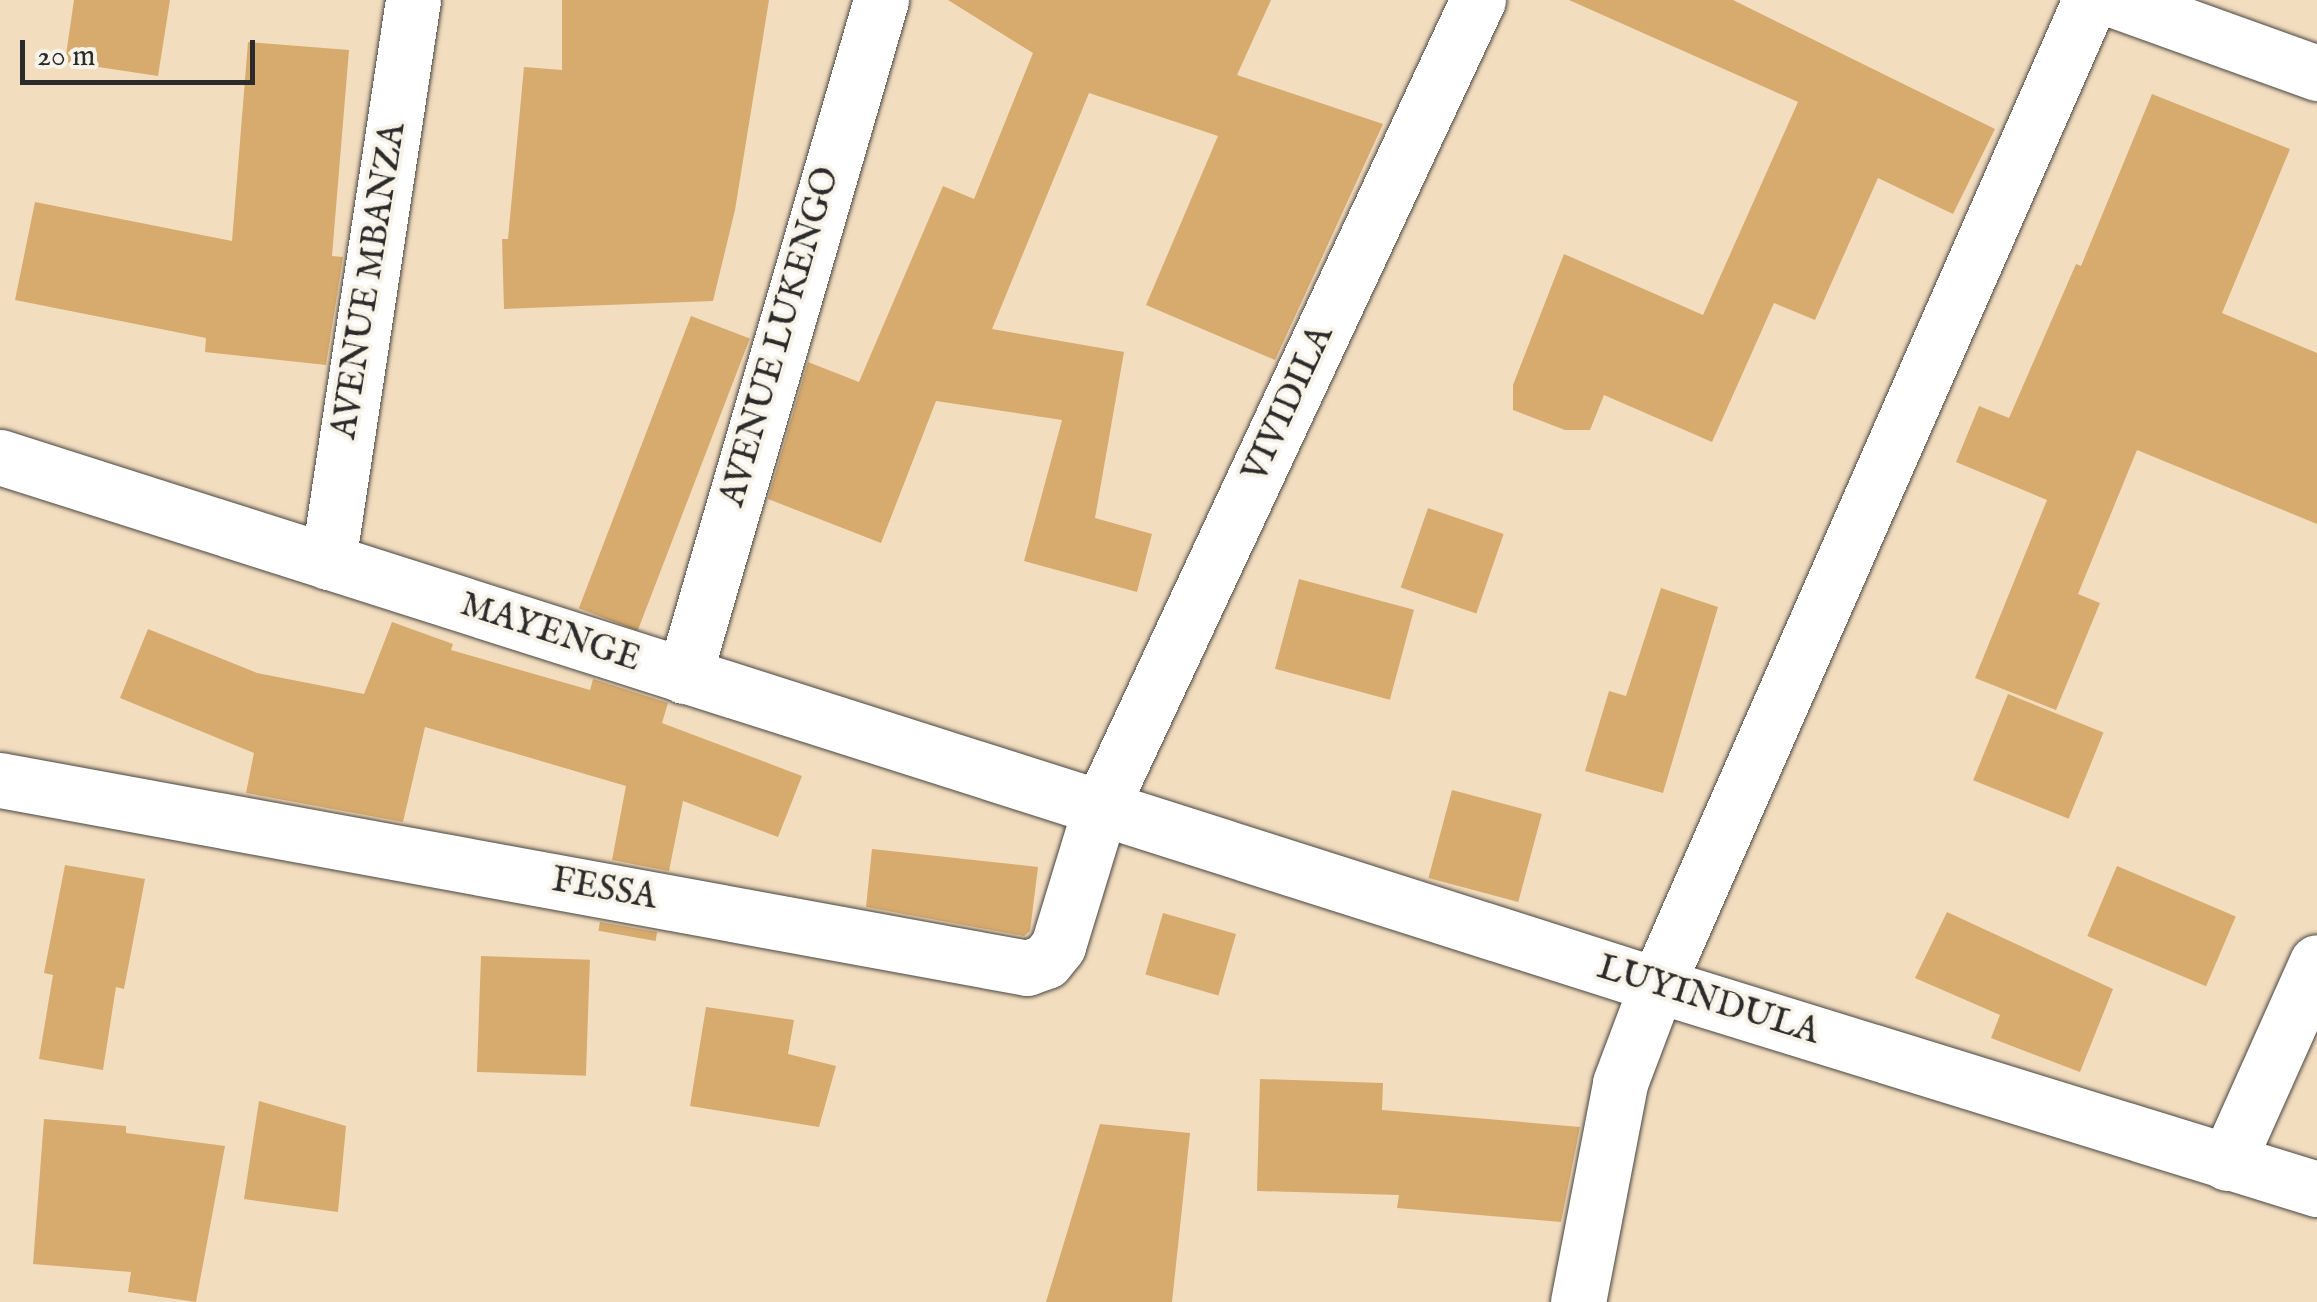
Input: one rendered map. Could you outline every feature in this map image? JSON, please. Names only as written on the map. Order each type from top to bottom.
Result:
[{"type":"street","name":"AVENUE MBANZA","points":[[328,562],[413,0]]},
{"type":"street","name":"AVENUE LUKENGO","points":[[684,676],[881,0]]},
{"type":"street","name":"VIVIDILA","points":[[1100,809],[1478,0]]},
{"type":"street","points":[[1578,1302],[1620,1082],[1658,985],[2090,0]]},
{"type":"street","points":[[2114,0],[2317,72]]},
{"type":"street","name":"MAYENGE","points":[[0,457],[1100,809]]},
{"type":"street","name":"FESSA","points":[[0,780],[1027,968],[1046,961],[1058,946],[1100,809]]},
{"type":"street","name":"LUYINDULA","points":[[1100,809],[2317,1189]]},
{"type":"street","points":[[2227,1164],[2317,962]]},
{"type":"building","points":[[74,0],[170,0],[158,76],[65,62]]},
{"type":"building","points":[[562,0],[769,0],[735,210],[713,301],[504,309],[502,239],[508,239],[524,67],[562,70]]},
{"type":"building","points":[[948,0],[1271,0],[1237,75],[1383,124],[1275,360],[1146,305],[1218,136],[1089,93],[992,329],[1124,352],[1095,518],[1152,534],[1137,592],[1024,561],[1062,420],[936,401],[881,543],[768,499],[808,362],[859,382],[943,186],[974,199],[1033,53]]},
{"type":"building","points":[[1569,0],[1733,0],[1995,129],[1953,214],[1878,178],[1815,320],[1774,303],[1712,442],[1604,395],[1590,430],[1565,430],[1513,410],[1513,385],[1564,254],[1703,315],[1798,102]]},
{"type":"building","points":[[248,42],[349,50],[332,256],[343,257],[326,365],[205,352],[206,338],[15,300],[35,202],[232,241]]},
{"type":"building","points":[[2152,94],[2290,149],[2222,313],[2317,353],[2317,524],[2137,450],[2078,594],[2100,603],[2056,710],[1975,678],[2047,500],[1956,462],[1979,406],[2009,418],[2076,264],[2081,266]]},
{"type":"building","points":[[691,316],[750,339],[638,631],[579,608]]},
{"type":"building","points":[[1428,508],[1504,534],[1476,613],[1401,587]]},
{"type":"building","points":[[1299,579],[1414,610],[1390,700],[1275,669]]},
{"type":"building","points":[[1661,588],[1718,607],[1663,793],[1585,771],[1609,691],[1626,696]]},
{"type":"building","points":[[392,622],[453,644],[451,650],[590,690],[593,679],[668,703],[662,723],[802,776],[778,837],[683,801],[669,871],[612,860],[626,786],[425,727],[403,822],[246,793],[254,753],[120,698],[148,629],[257,673],[364,694]]},
{"type":"building","points":[[2008,694],[2103,733],[2069,819],[1973,780]]},
{"type":"building","points":[[1452,790],[1542,814],[1518,902],[1428,878]]},
{"type":"building","points":[[872,849],[1038,867],[1030,931],[1024,936],[866,907]]},
{"type":"building","points":[[65,865],[145,879],[124,989],[116,987],[103,1070],[39,1059],[53,975],[44,973]]},
{"type":"building","points":[[2117,866],[2236,916],[2206,986],[2087,936]]},
{"type":"building","points":[[1947,912],[2113,989],[2080,1072],[1991,1038],[2000,1015],[1915,978]]},
{"type":"building","points":[[1163,913],[1236,934],[1218,995],[1145,975]]},
{"type":"building","points":[[600,922],[657,932],[656,941],[598,931]]},
{"type":"building","points":[[481,956],[590,960],[586,1076],[477,1072]]},
{"type":"building","points":[[706,1007],[794,1020],[788,1054],[836,1066],[819,1127],[690,1106]]},
{"type":"building","points":[[1260,1079],[1383,1083],[1382,1110],[1580,1127],[1561,1222],[1397,1208],[1399,1195],[1257,1191]]},
{"type":"building","points":[[259,1101],[346,1126],[338,1212],[244,1199]]},
{"type":"building","points":[[44,1119],[126,1126],[126,1133],[225,1146],[196,1302],[128,1292],[131,1272],[33,1264]]},
{"type":"building","points":[[1100,1124],[1190,1133],[1172,1302],[1046,1302]]}]
